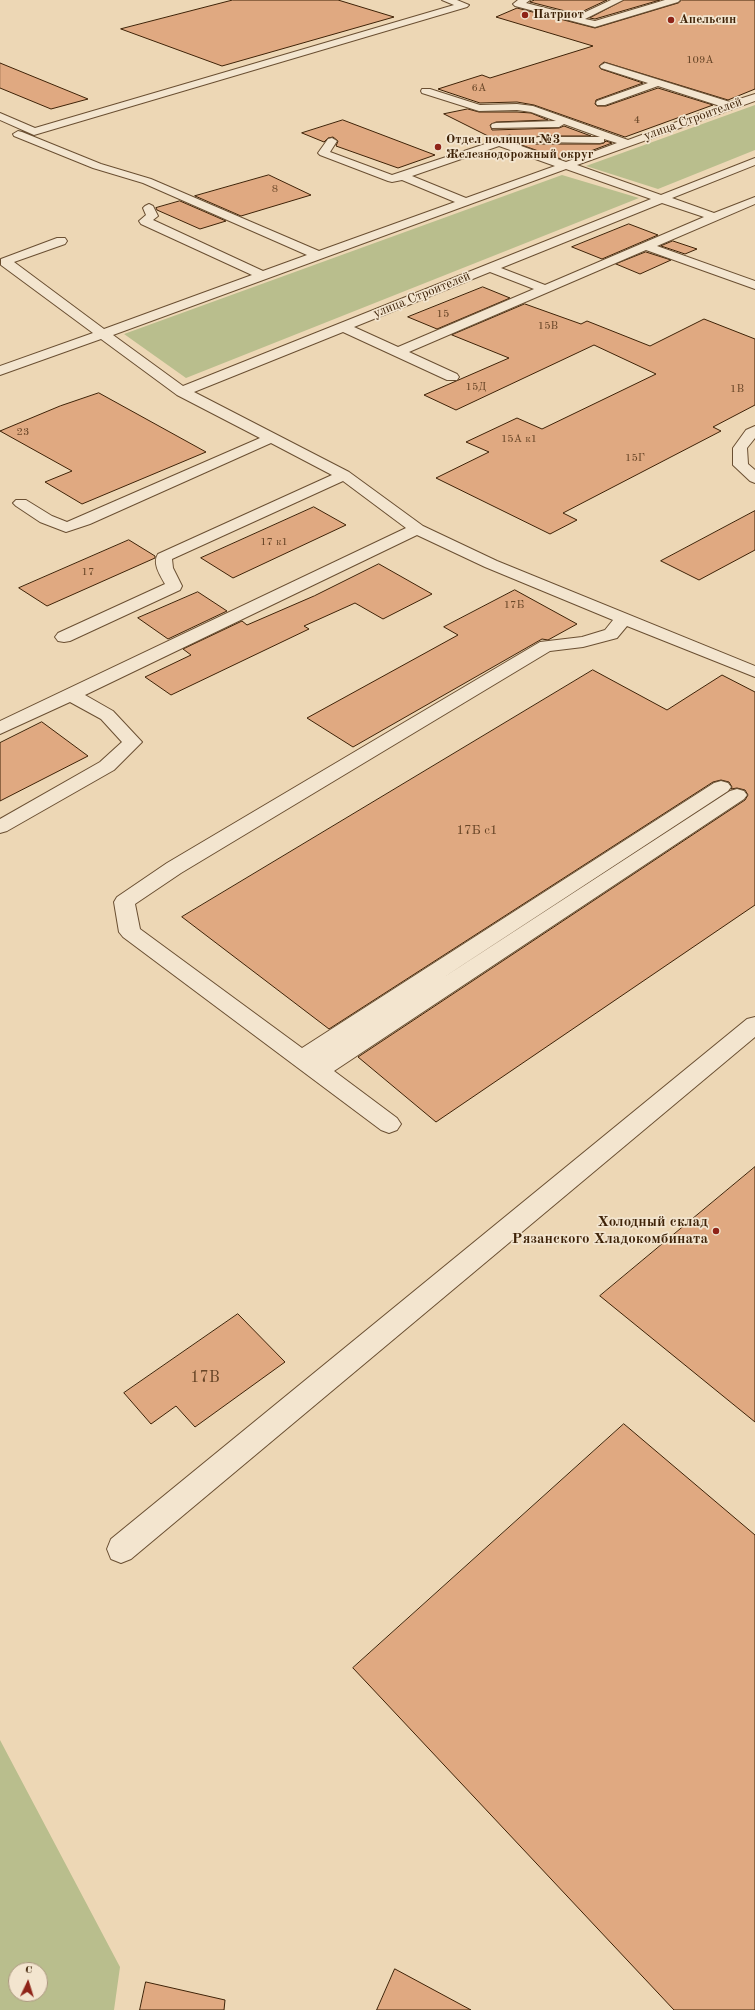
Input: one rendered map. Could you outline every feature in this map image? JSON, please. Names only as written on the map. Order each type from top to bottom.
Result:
[{"type":"street","points":[[0,116],[34,132],[464,5],[447,0]]},
{"type":"street","points":[[525,0],[518,4],[595,24],[675,0]]},
{"type":"street","points":[[575,20],[618,0]]},
{"type":"street","points":[[605,66],[731,106]]},
{"type":"street","points":[[601,103],[658,83]]},
{"type":"street","points":[[426,92],[479,108],[517,107],[533,109],[570,124],[622,141]]},
{"type":"street","points":[[494,108],[519,96]]},
{"type":"street","name":"улица Строителей","points":[[465,202],[564,166],[622,141],[755,97]]},
{"type":"street","points":[[496,126],[570,124]]},
{"type":"street","points":[[17,133],[97,166],[147,181],[317,255]]},
{"type":"street","points":[[539,140],[622,141]]},
{"type":"street","points":[[332,141],[324,153],[392,179],[504,141],[564,166],[715,217]]},
{"type":"street","name":"улица Строителей","points":[[182,392],[755,161]]},
{"type":"street","points":[[403,176],[465,202]]},
{"type":"street","points":[[398,352],[755,200]]},
{"type":"street","points":[[0,371],[465,202]]},
{"type":"street","points":[[149,208],[152,216],[145,221],[261,276]]},
{"type":"street","points":[[61,241],[17,256],[5,262],[182,392],[344,475],[417,529],[491,564],[755,672]]},
{"type":"street","points":[[646,246],[755,285]]},
{"type":"street","points":[[490,268],[545,289]]},
{"type":"street","points":[[343,327],[452,377]]},
{"type":"street","points":[[753,431],[740,448],[741,465],[755,478]]},
{"type":"street","points":[[21,503],[46,519],[66,527],[84,521],[270,438]]},
{"type":"street","points":[[64,637],[174,586],[165,568],[164,557],[344,475]]},
{"type":"street","points":[[0,728],[417,529]]},
{"type":"street","points":[[389,1124],[130,932],[124,902],[174,868],[546,646],[583,642],[611,634],[623,619]]},
{"type":"street","points":[[0,827],[107,766],[133,742],[107,715],[71,695]]},
{"type":"street","points":[[309,1065],[729,791]]},
{"type":"street","points":[[122,1549],[755,1025]]},
{"type":"green space","points":[[755,105],[755,150],[658,189],[586,166]]},
{"type":"green space","points":[[562,175],[639,198],[186,378],[124,334]]},
{"type":"green space","points":[[0,1740],[120,1967],[114,2010],[0,2010]]},
{"type":"building","points":[[233,0],[338,0],[394,17],[222,66],[121,29]]},
{"type":"building","points":[[535,0],[607,0],[577,14],[530,2]]},
{"type":"building","points":[[624,0],[660,0],[595,19],[590,18]]},
{"type":"building","points":[[682,0],[755,0],[755,89],[728,100],[604,62],[599,66],[601,69],[643,83],[596,100],[595,104],[597,106],[606,106],[658,88],[713,105],[625,137],[534,105],[517,102],[480,103],[438,89],[482,75],[490,78],[593,46],[496,17],[517,8],[595,28],[678,3]]},
{"type":"building","points":[[0,63],[88,99],[51,109],[0,88]]},
{"type":"building","points":[[468,109],[479,112],[531,113],[548,120],[496,122],[490,125],[492,130],[559,128],[564,126],[591,136],[539,136],[533,139],[535,144],[600,144],[606,141],[612,143],[588,152],[561,159],[513,142],[516,139],[510,135],[494,139],[444,114]]},
{"type":"building","points":[[343,120],[435,155],[398,168],[336,146],[338,141],[333,137],[328,138],[324,142],[302,133]]},
{"type":"building","points":[[269,175],[311,195],[241,216],[195,196]]},
{"type":"building","points":[[180,201],[226,221],[200,229],[157,210],[156,208]]},
{"type":"building","points":[[629,224],[658,235],[602,259],[572,247]]},
{"type":"building","points":[[673,241],[697,249],[685,254],[661,246]]},
{"type":"building","points":[[646,252],[671,260],[640,274],[616,264]]},
{"type":"building","points":[[483,287],[510,298],[437,329],[408,317]]},
{"type":"building","points":[[525,304],[581,324],[587,321],[650,346],[704,319],[755,339],[755,405],[713,427],[721,431],[563,513],[577,520],[550,534],[436,478],[489,452],[466,442],[517,418],[542,429],[656,374],[594,345],[456,410],[424,395],[509,358],[452,335]]},
{"type":"building","points":[[99,393],[206,452],[82,504],[45,482],[72,471],[0,431],[60,406]]},
{"type":"building","points":[[314,507],[346,525],[233,578],[201,558]]},
{"type":"building","points":[[755,511],[755,550],[699,580],[661,561]]},
{"type":"building","points":[[129,540],[155,556],[155,558],[47,606],[19,588]]},
{"type":"building","points":[[379,564],[432,594],[383,619],[355,603],[304,626],[309,629],[171,695],[145,677],[191,655],[183,649],[242,621],[247,625],[314,596]]},
{"type":"building","points":[[515,590],[577,624],[548,640],[542,639],[353,747],[307,718],[458,635],[444,627]]},
{"type":"building","points":[[198,592],[227,611],[168,639],[138,618]]},
{"type":"building","points":[[593,670],[667,710],[722,675],[755,692],[755,905],[436,1122],[358,1057],[745,800],[748,795],[745,790],[737,788],[731,789],[732,787],[729,782],[721,780],[713,782],[329,1029],[182,917]]},
{"type":"building","points":[[42,722],[88,756],[0,801],[0,743]]},
{"type":"building","name":"Холодный склад Рязанского Хладокомбината","points":[[755,1167],[755,1422],[600,1296]]},
{"type":"building","points":[[238,1314],[285,1362],[195,1427],[176,1406],[151,1424],[124,1393]]},
{"type":"building","points":[[624,1424],[755,1535],[755,2010],[674,2010],[353,1668]]},
{"type":"building","points":[[395,1969],[471,2010],[377,2010]]},
{"type":"building","points":[[146,1982],[225,2000],[224,2010],[140,2010]]},
{"type":"place","name":"Патриот","points":[[525,15]]},
{"type":"place","name":"Апельсин","points":[[671,20]]},
{"type":"place","name":"Отдел полиции №3 Железнодорожный округ","points":[[438,147]]},
{"type":"place","name":"Холодный склад Рязанского Хладокомбината","points":[[716,1231]]}]
